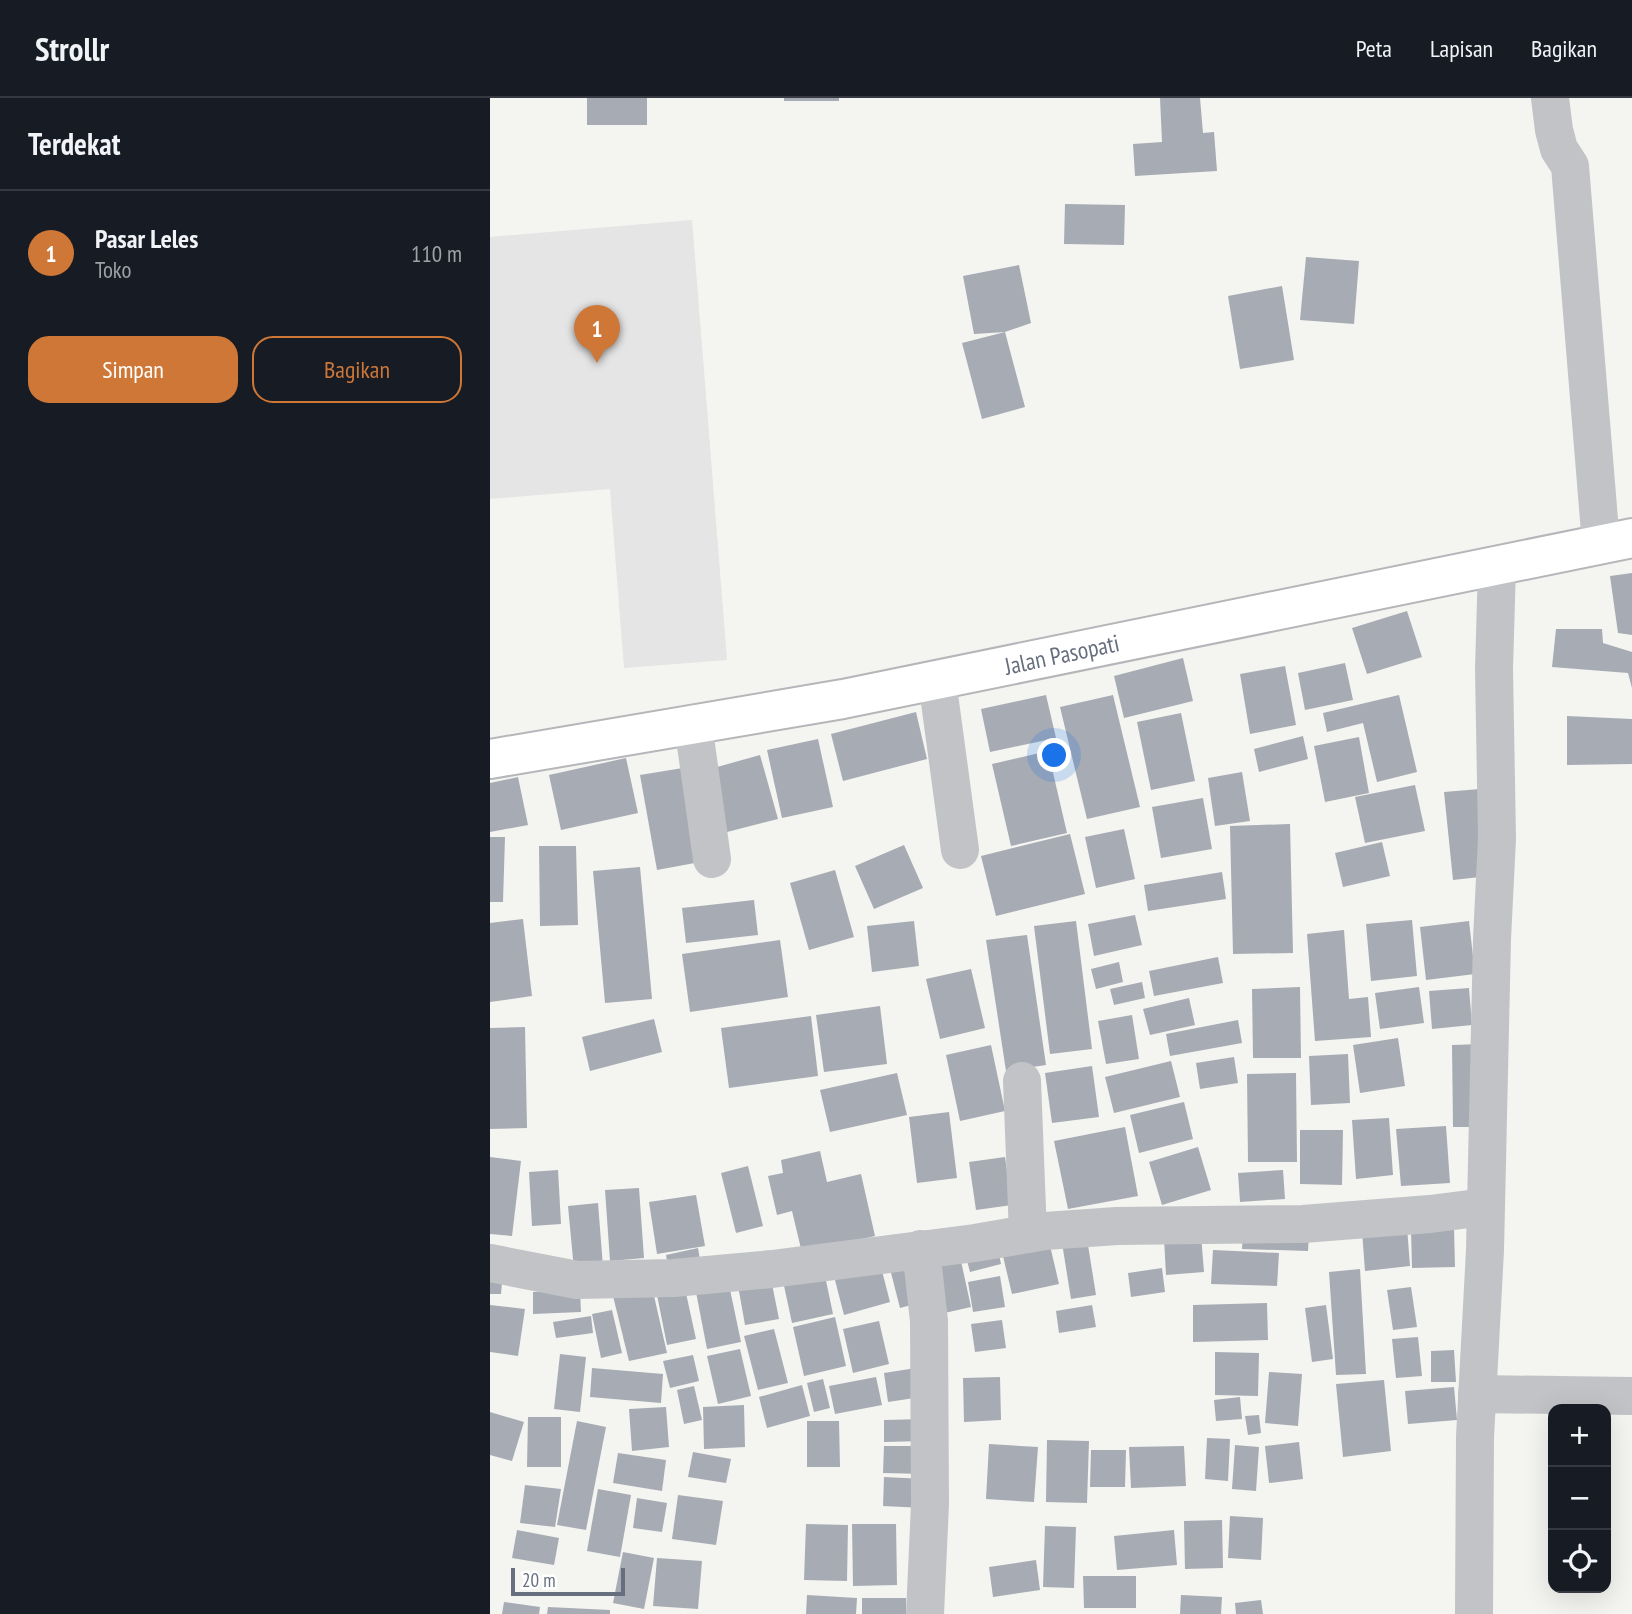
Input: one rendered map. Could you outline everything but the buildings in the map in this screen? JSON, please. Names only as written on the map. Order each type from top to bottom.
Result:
[{"type":"main road","name":"Jalan Pasopati","points":[[490,759],[843,699],[1617,541]]},
{"type":"street","points":[[1550,98],[1559,149],[1570,166],[1617,541]]},
{"type":"street","points":[[1474,1614],[1473,1531],[1477,1394],[1497,838],[1494,669],[1497,566]]},
{"type":"street","points":[[937,680],[960,850]]},
{"type":"street","points":[[693,724],[712,859]]},
{"type":"street","points":[[1022,1082],[1028,1234]]},
{"type":"street","points":[[490,1263],[577,1280],[674,1278],[772,1269],[1028,1234],[1117,1226],[1303,1224],[1485,1207]]},
{"type":"street","points":[[920,1249],[929,1321],[930,1504],[925,1614]]},
{"type":"street","points":[[1477,1394],[1632,1396]]},
{"type":"shaded area","points":[[692,220],[727,660],[624,668],[610,489],[490,499],[490,237]]},
{"type":"place","name":"Pasar Leles","points":[[597,363]]}]
